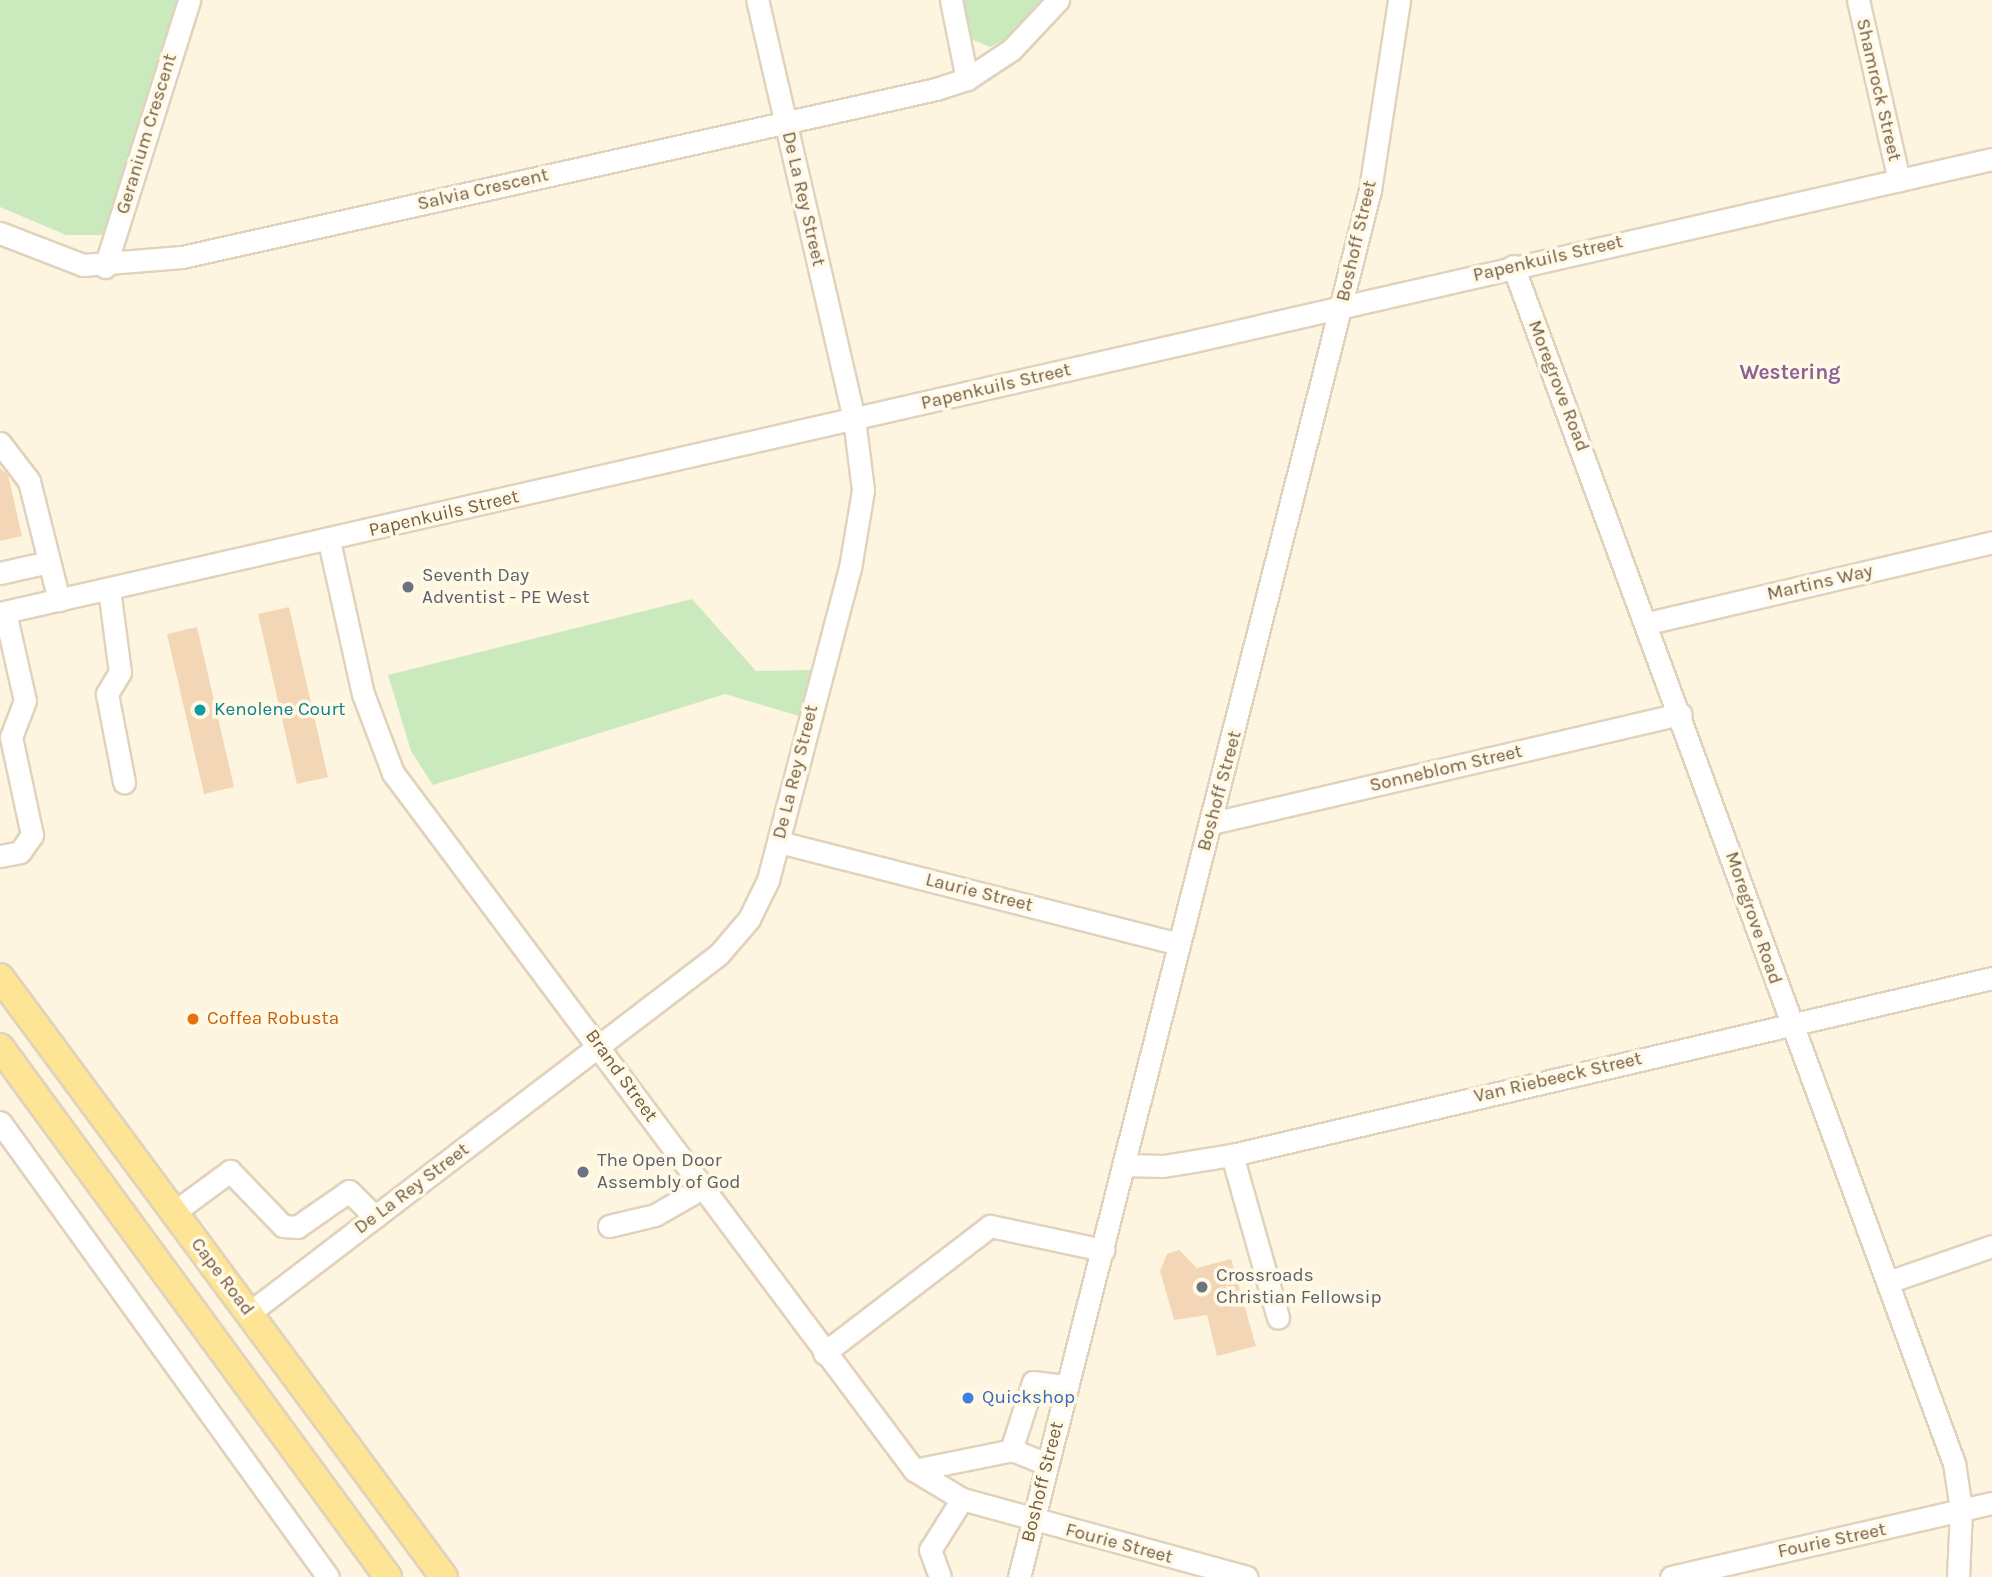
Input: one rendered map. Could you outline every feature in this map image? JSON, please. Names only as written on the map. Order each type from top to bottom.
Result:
[{"type":"main road","name":"Cape Road","points":[[0,977],[444,1577]]},
{"type":"main road","points":[[0,1047],[388,1577]]},
{"type":"street","name":"Geranium Crescent","points":[[104,267],[189,0]]},
{"type":"street","name":"De La Rey Street","points":[[249,1313],[600,1046],[734,938],[757,905],[779,842],[860,524],[863,489],[854,419],[757,0]]},
{"type":"street","points":[[951,0],[967,79]]},
{"type":"street","name":"Salvia Crescent","points":[[0,233],[63,262],[104,267],[182,257],[785,123],[967,79],[1011,50],[1058,0]]},
{"type":"street","name":"Boshoff Street","points":[[1019,1577],[1212,823],[1370,190],[1399,0]]},
{"type":"street","name":"Shamrock Street","points":[[1857,0],[1899,180]]},
{"type":"street","name":"Papenkuils Street","points":[[2,613],[329,541],[1513,266],[1992,159]]},
{"type":"street","name":"Moregrove Road","points":[[1513,266],[1648,623],[1790,1023],[1954,1462],[1961,1510],[1958,1577]]},
{"type":"street","points":[[0,443],[29,481],[59,600]]},
{"type":"street","name":"Brand Street","points":[[329,541],[363,694],[393,773],[600,1046],[824,1353],[914,1470],[962,1499],[1032,1521]]},
{"type":"street","name":"Martins Way","points":[[1648,623],[1992,542]]},
{"type":"street","points":[[0,573],[49,562]]},
{"type":"street","points":[[109,589],[120,672],[107,694],[124,782]]},
{"type":"street","points":[[0,856],[20,852],[32,835],[11,737],[24,701],[2,613]]},
{"type":"street","name":"Sonneblom Street","points":[[1212,823],[1681,714]]},
{"type":"street","name":"Laurie Street","points":[[779,842],[1179,944]]},
{"type":"street","name":"Van Riebeeck Street","points":[[1123,1165],[1163,1166],[1232,1155],[1992,978]]},
{"type":"street","points":[[0,1122],[328,1577]]},
{"type":"street","points":[[1232,1155],[1278,1318]]},
{"type":"street","points":[[173,1213],[230,1171],[283,1226],[297,1227],[349,1191],[374,1217]]},
{"type":"street","points":[[609,1226],[655,1215],[702,1188]]},
{"type":"street","points":[[824,1353],[990,1226],[1102,1250]]},
{"type":"street","points":[[1888,1282],[1992,1246]]},
{"type":"street","points":[[1013,1450],[1031,1384],[1067,1386]]},
{"type":"street","points":[[914,1470],[1013,1450],[1047,1464]]},
{"type":"street","points":[[940,1577],[930,1550],[962,1499]]},
{"type":"street","name":"Fourie Street","points":[[1671,1577],[1992,1503]]},
{"type":"street","name":"Fourie Street","points":[[1032,1521],[1183,1569],[1247,1577]]},
{"type":"green space","points":[[0,0],[177,0],[105,235],[66,235],[0,207]]},
{"type":"green space","points":[[958,0],[1044,0],[1011,37],[990,47],[971,39]]},
{"type":"green space","points":[[692,599],[756,671],[811,670],[799,716],[725,694],[433,785],[411,751],[388,675]]},
{"type":"building","points":[[0,468],[8,475],[22,536],[0,541]]},
{"type":"building","points":[[289,607],[328,777],[297,784],[258,614]]},
{"type":"building","name":"Kenolene Court","points":[[197,627],[234,787],[204,794],[167,634]]},
{"type":"building","name":"Crossroads Christian Fellowsip","points":[[1179,1250],[1197,1268],[1231,1259],[1256,1346],[1217,1356],[1207,1315],[1174,1320],[1160,1271],[1167,1254]]},
{"type":"place","name":"Seventh Day Adventist - PE West","points":[[408,587]]},
{"type":"place","name":"Kenolene Court","points":[[200,710]]},
{"type":"place","name":"Coffea Robusta","points":[[193,1019]]},
{"type":"place","name":"The Open Door Assembly of God","points":[[583,1172]]},
{"type":"place","name":"Crossroads Christian Fellowsip","points":[[1202,1287]]},
{"type":"place","name":"Quickshop","points":[[968,1398]]},
{"type":"district","name":"Westering","points":[[1790,372]]}]
